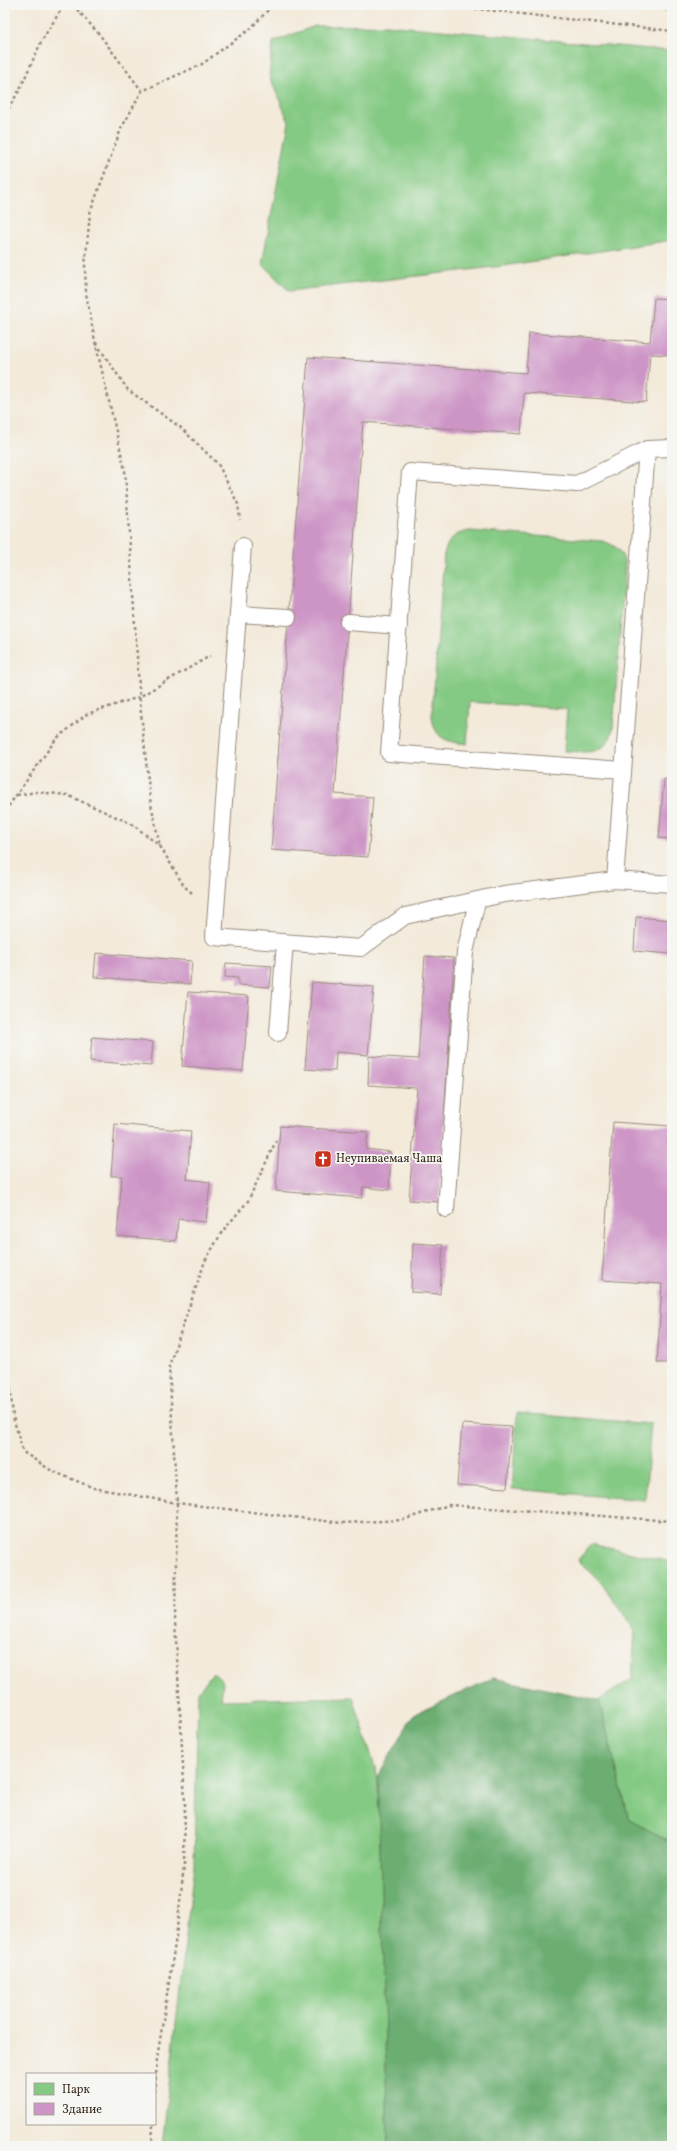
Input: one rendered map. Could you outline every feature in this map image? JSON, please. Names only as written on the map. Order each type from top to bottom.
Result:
[{"type":"lane","points":[[623,770],[389,753],[410,472],[577,484],[647,449],[672,448]]},
{"type":"lane","points":[[615,880],[647,449]]},
{"type":"lane","points":[[243,546],[214,937],[361,948],[405,916],[477,902],[504,894],[615,880],[672,884]]},
{"type":"lane","points":[[238,614],[288,617]]},
{"type":"lane","points":[[348,622],[398,626]]},
{"type":"lane","points":[[446,1209],[465,952],[477,902]]},
{"type":"lane","points":[[278,1033],[285,942]]},
{"type":"path","points":[[5,114],[19,91],[42,40],[64,5]]},
{"type":"path","points":[[73,5],[99,34],[142,91]]},
{"type":"path","points":[[215,916],[184,886],[160,846],[150,799],[139,697],[125,470],[95,341],[86,293],[85,266],[90,213],[121,129],[142,91],[202,64],[250,29],[274,5]]},
{"type":"path","points":[[421,5],[469,8],[672,31]]},
{"type":"path","points":[[95,341],[128,390],[180,427],[218,464],[238,504],[243,546]]},
{"type":"path","points":[[5,811],[56,739],[87,714],[139,697],[206,658],[236,645]]},
{"type":"path","points":[[16,795],[37,792],[67,795],[132,824],[160,846]]},
{"type":"path","points":[[156,2075],[157,2058],[176,1937],[184,1866],[185,1802],[175,1621],[177,1503],[170,1366],[205,1261],[222,1232],[248,1201],[276,1141]]},
{"type":"path","points":[[5,1353],[8,1361],[13,1417],[23,1452],[52,1471],[94,1488],[177,1503],[342,1523],[402,1520],[449,1505],[672,1521]]},
{"type":"path","points":[[152,2146],[153,2125]]},
{"type":"green space","points":[[598,5],[672,5],[672,11]]},
{"type":"green space","points":[[386,25],[672,51],[672,240],[503,266],[289,291],[262,264],[289,122],[269,76],[273,42],[315,26]]},
{"type":"green space","points":[[470,531],[602,541],[612,545],[621,553],[625,567],[613,729],[610,738],[600,749],[588,752],[564,751],[567,709],[470,702],[467,744],[453,742],[443,738],[436,730],[433,724],[432,716],[444,554],[448,544],[456,535]]},
{"type":"green space","points":[[517,1413],[651,1424],[645,1500],[512,1489]]},
{"type":"green space","points":[[591,1544],[672,1562],[672,1842],[629,1820],[599,1700],[632,1679],[635,1631],[602,1583],[578,1560]]},
{"type":"green space","points":[[213,1672],[223,1682],[221,1700],[353,1697],[378,1777],[388,2146],[162,2146],[194,1865],[198,1692]]},
{"type":"green space","points":[[493,1678],[599,1700],[629,1820],[672,1842],[672,2146],[388,2146],[378,1777],[413,1715]]},
{"type":"building","points":[[654,298],[672,299],[672,355],[650,354],[646,402],[524,393],[521,434],[363,422],[335,794],[373,797],[368,857],[271,850],[308,357],[526,373],[529,333],[650,342]]},
{"type":"building","points":[[664,779],[672,780],[672,839],[659,838]]},
{"type":"building","points":[[636,917],[672,920],[672,954],[634,951]]},
{"type":"building","points":[[96,953],[192,961],[190,984],[94,977]]},
{"type":"building","points":[[425,956],[454,958],[439,1202],[409,1200],[417,1088],[368,1085],[369,1056],[418,1059]]},
{"type":"building","points":[[226,963],[272,966],[270,987],[238,985],[238,978],[225,977]]},
{"type":"building","points":[[312,982],[374,987],[368,1055],[336,1052],[335,1071],[305,1069]]},
{"type":"building","points":[[188,992],[249,996],[243,1071],[182,1066]]},
{"type":"building","points":[[92,1037],[153,1042],[151,1066],[90,1061]]},
{"type":"building","points":[[613,1122],[672,1126],[672,1363],[657,1363],[662,1284],[602,1280]]},
{"type":"building","points":[[115,1124],[191,1131],[187,1179],[210,1182],[206,1222],[178,1219],[176,1241],[117,1236],[122,1176],[111,1176]]},
{"type":"building","points":[[280,1126],[368,1132],[366,1149],[391,1152],[389,1190],[363,1187],[362,1198],[276,1191]]},
{"type":"building","points":[[413,1243],[443,1245],[440,1294],[411,1292]]},
{"type":"building","points":[[462,1424],[512,1427],[507,1488],[457,1485]]},
{"type":"place","name":"Неупиваемая Чаша","points":[[323,1159]]}]
